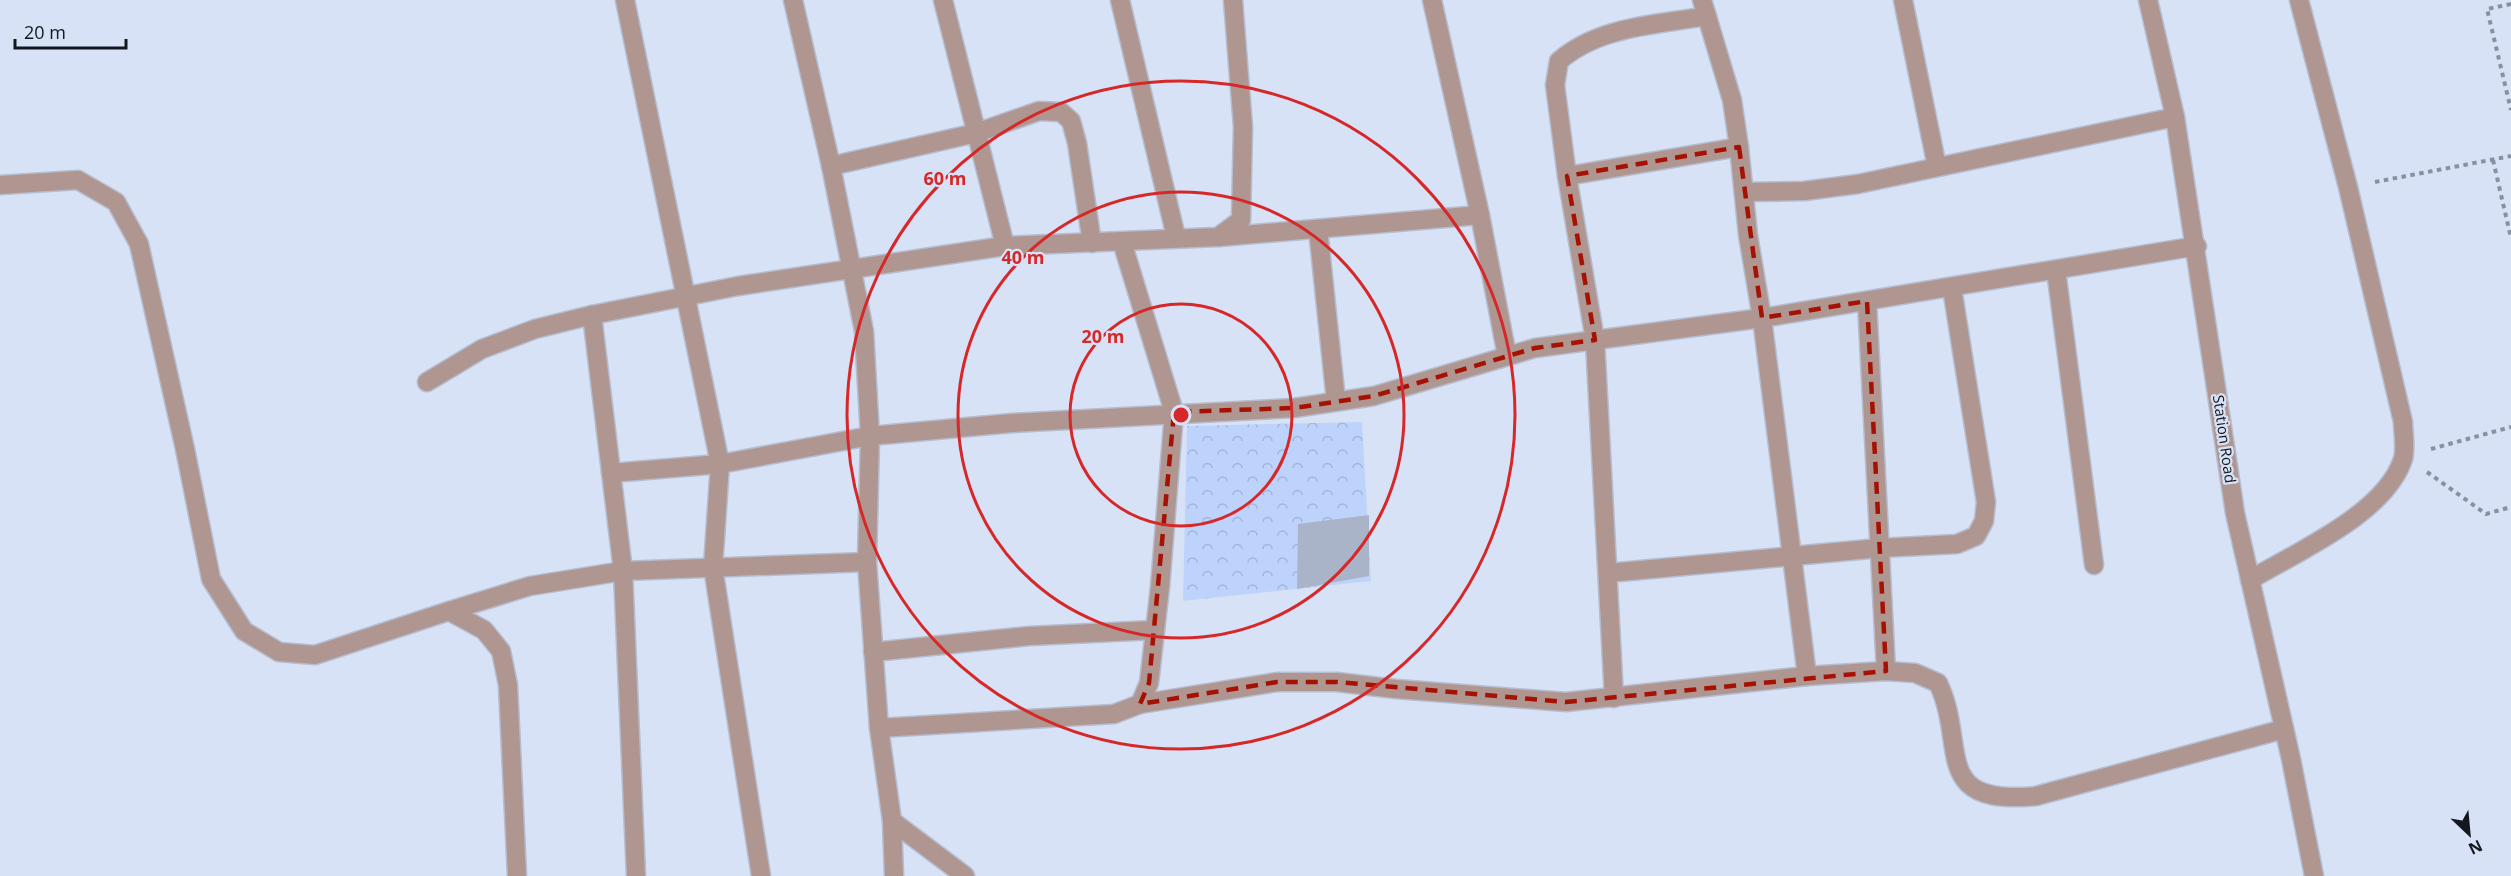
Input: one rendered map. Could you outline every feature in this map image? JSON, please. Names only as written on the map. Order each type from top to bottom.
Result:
[{"type":"street","points":[[625,0],[720,464],[713,567],[761,876]]},
{"type":"street","points":[[793,0],[831,166],[864,332],[870,436],[867,562],[879,728],[892,821],[894,876]]},
{"type":"street","points":[[943,0],[1005,246]]},
{"type":"street","points":[[1120,0],[1176,237]]},
{"type":"street","points":[[1218,237],[1241,220],[1243,127],[1233,0]]},
{"type":"street","points":[[1432,0],[1480,215],[1507,356]]},
{"type":"street","points":[[1903,0],[1937,167]]},
{"type":"street","name":"Station Road","points":[[2148,0],[2175,117],[2197,246],[2235,513],[2284,729],[2314,876]]},
{"type":"street","points":[[2250,580],[2368,510],[2394,481],[2404,456],[2403,422],[2348,188],[2299,0]]},
{"type":"street","points":[[1614,698],[1595,340],[1567,176],[1555,85],[1559,61],[1575,47],[1609,33],[1705,8],[1732,100],[1807,676]]},
{"type":"street","points":[[831,166],[976,133],[1039,111],[1060,112],[1071,121],[1092,243]]},
{"type":"street","points":[[1745,192],[1804,191],[1858,184],[2175,117]]},
{"type":"street","points":[[1567,176],[1739,147]]},
{"type":"street","points":[[0,185],[78,180],[116,202],[139,244],[185,449],[211,579],[244,631],[279,652],[315,655],[530,586],[623,571],[867,562]]},
{"type":"street","points":[[427,382],[482,349],[535,329],[684,297],[852,269],[1005,246],[1218,237],[1480,215]]},
{"type":"street","points":[[1317,229],[1336,401]]},
{"type":"street","points":[[1122,242],[1174,412],[1149,683],[1140,704]]},
{"type":"street","points":[[611,473],[720,464],[870,436],[1174,412],[1294,408],[1374,396],[1535,348],[1762,318],[2197,246]]},
{"type":"street","points":[[2056,270],[2094,565]]},
{"type":"street","points":[[1608,573],[1880,548],[1957,544],[1976,536],[1984,521],[1986,502],[1952,288]]},
{"type":"street","points":[[1867,301],[1886,671]]},
{"type":"street","points":[[592,315],[623,571],[636,876]]},
{"type":"street","points":[[449,611],[484,630],[501,651],[508,685],[517,876]]},
{"type":"street","points":[[873,652],[1029,636],[1155,630]]},
{"type":"street","points":[[879,728],[1114,714],[1140,704],[1277,682],[1337,682],[1518,700],[1566,702],[1807,676],[1886,671],[1915,673],[1938,683],[1948,703],[1953,755],[1964,780],[1985,795],[2013,798],[2036,796],[2284,729]]},
{"type":"street","points":[[892,821],[965,876]]},
{"type":"path","points":[[2511,4],[2487,9],[2511,110]]},
{"type":"path","points":[[2348,188],[2511,156]]},
{"type":"path","points":[[2493,160],[2511,238]]},
{"type":"path","points":[[2404,456],[2511,427]]},
{"type":"path","points":[[2404,456],[2486,514],[2511,507]]},
{"type":"highlighted area","points":[[1739,147],[1762,318],[1867,301],[1886,671],[1566,702],[1337,682],[1277,682],[1140,704],[1149,683],[1174,412],[1294,408],[1374,396],[1535,348],[1595,340],[1567,176]]},
{"type":"green space","points":[[1362,422],[1371,581],[1183,601],[1187,426]]},
{"type":"building","points":[[1369,515],[1369,576],[1297,589],[1298,524]]}]
